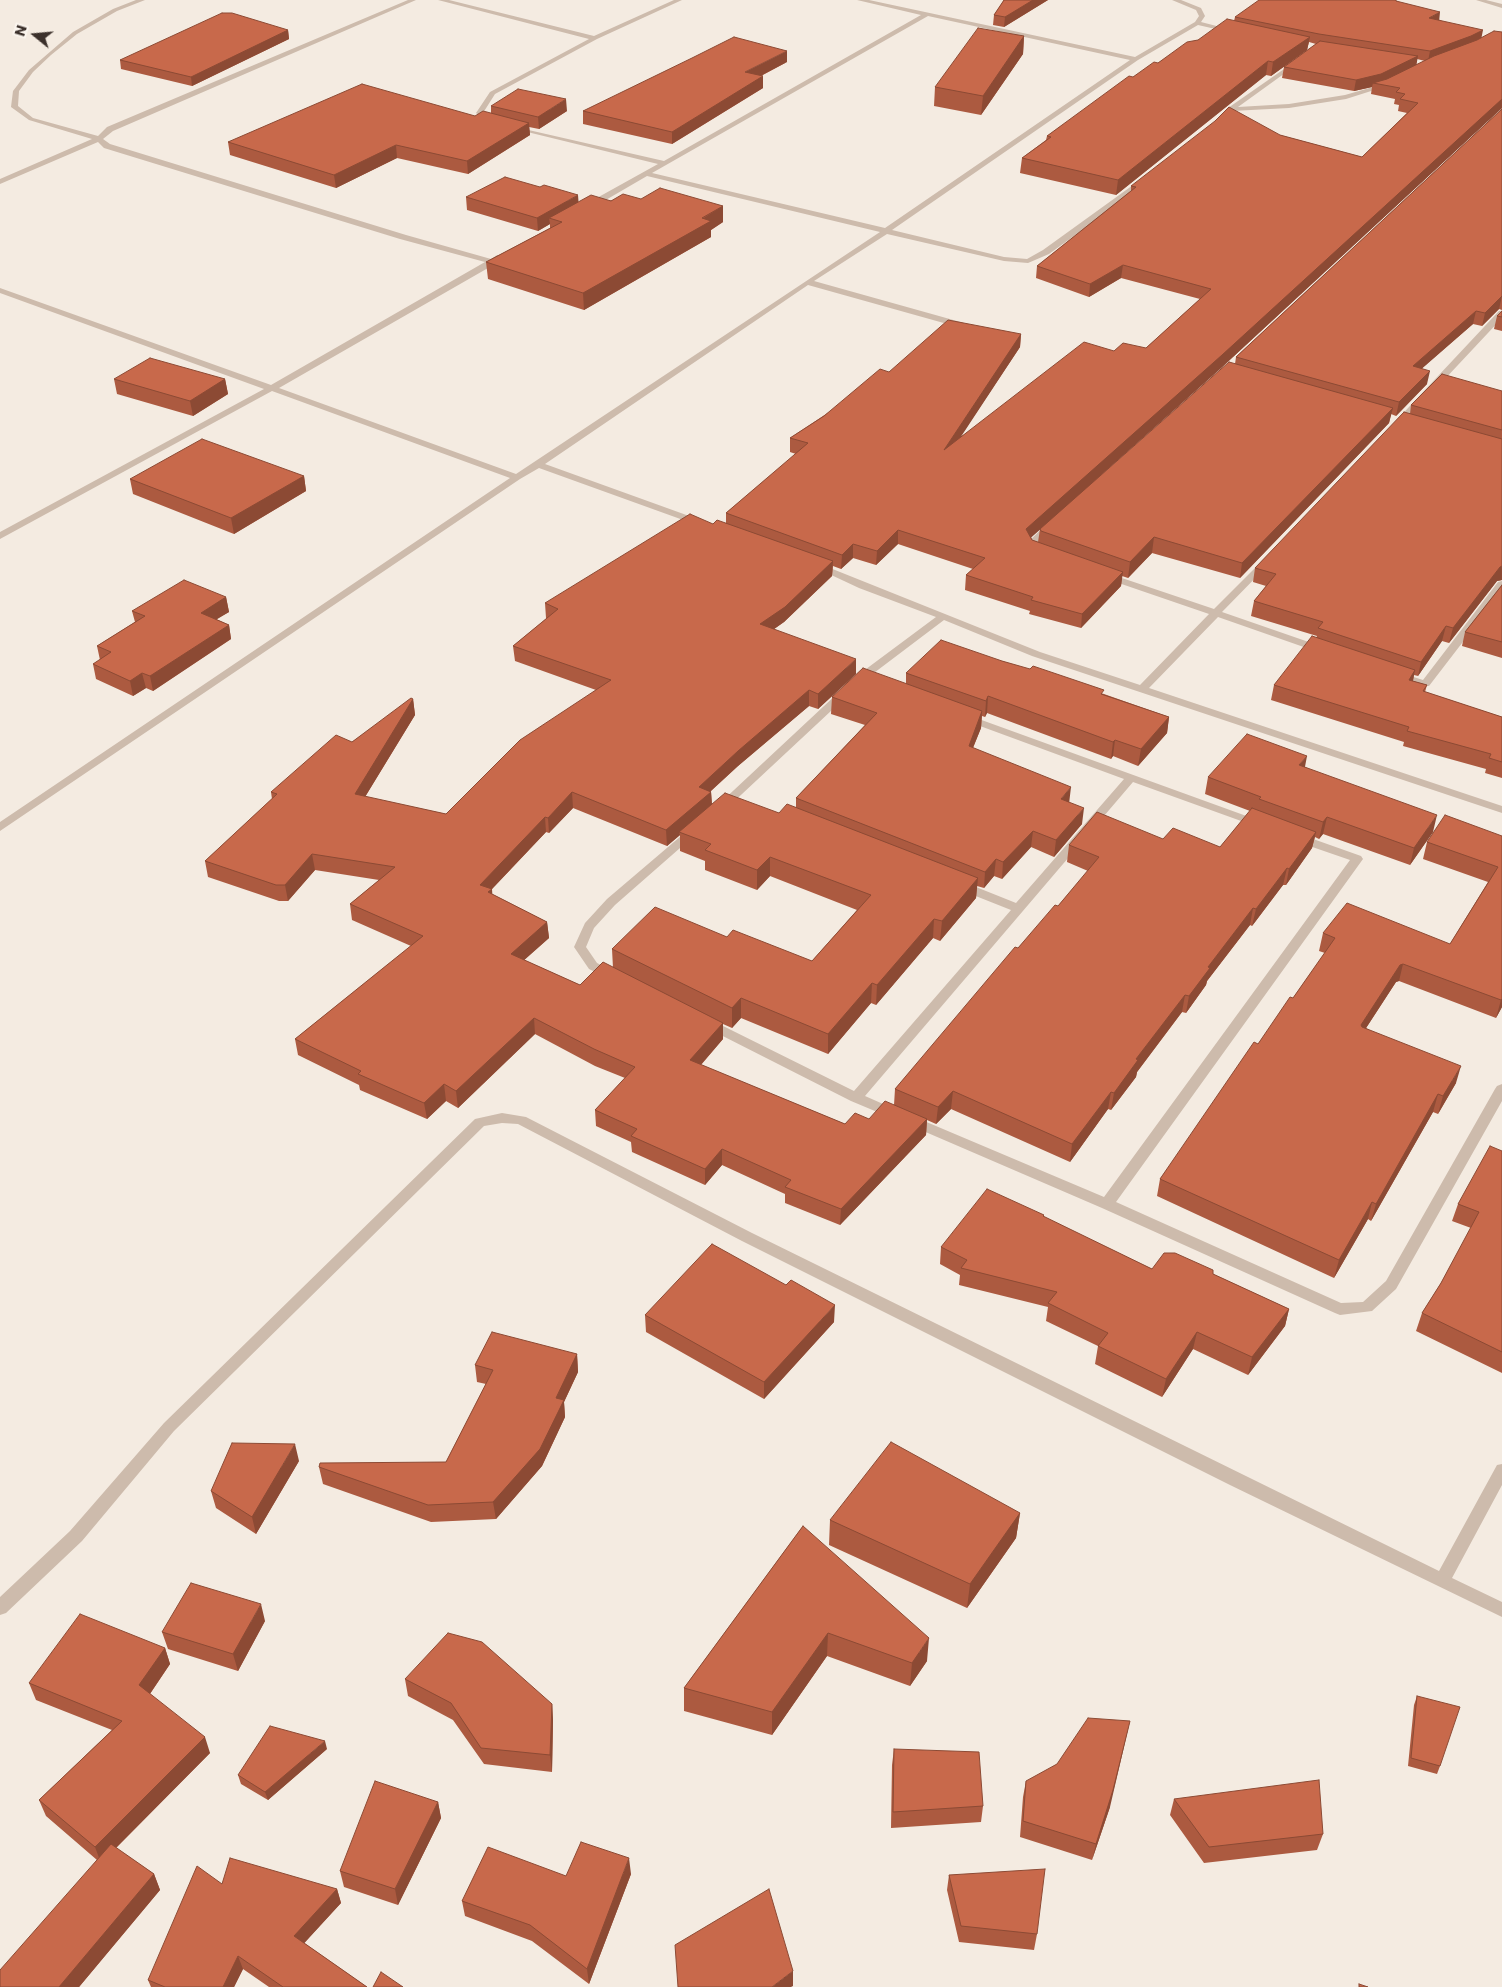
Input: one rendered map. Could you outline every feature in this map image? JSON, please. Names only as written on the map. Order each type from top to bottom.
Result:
[{"type":"street","points":[[142,0],[115,10],[75,33],[31,71],[16,91],[14,107],[31,119],[99,139],[107,146],[403,237],[492,262]]},
{"type":"street","points":[[0,182],[99,139],[110,129],[413,0]]},
{"type":"street","points":[[441,0],[595,38]]},
{"type":"street","points":[[498,124],[489,122],[479,113],[492,94],[595,38],[679,0]]},
{"type":"street","points":[[860,0],[1136,59]]},
{"type":"street","points":[[0,827],[807,282],[886,232],[1136,59],[1197,23],[1202,16],[1199,9],[1175,0]]},
{"type":"street","points":[[1479,0],[1501,5]]},
{"type":"street","points":[[578,213],[926,15]]},
{"type":"street","points":[[1197,23],[1243,32]]},
{"type":"street","points":[[1209,129],[1230,109],[1301,59]]},
{"type":"street","points":[[1230,109],[1289,106],[1346,97],[1382,88],[1398,80]]},
{"type":"street","points":[[508,126],[665,163]]},
{"type":"street","points":[[646,174],[1004,259],[1028,261],[1046,252],[1149,177]]},
{"type":"street","points":[[0,536],[272,388],[509,252]]},
{"type":"street","points":[[807,282],[969,328]]},
{"type":"street","points":[[0,290],[517,477]]},
{"type":"street","points":[[1386,436],[1502,313]]},
{"type":"street","points":[[538,465],[715,529]]},
{"type":"street","points":[[1052,557],[1034,550],[1032,544],[1057,519]]},
{"type":"street","points":[[1141,690],[1270,557]]},
{"type":"street","points":[[808,562],[836,572],[863,586],[1036,654],[1502,810]]},
{"type":"street","points":[[1098,573],[1334,653]]},
{"type":"street","points":[[1388,672],[1425,684],[1502,584]]},
{"type":"street","points":[[712,815],[739,798],[864,680],[943,616]]},
{"type":"street","points":[[953,712],[1266,826]]},
{"type":"street","points":[[856,1098],[1131,777]]},
{"type":"street","points":[[619,979],[593,966],[580,947],[589,926],[611,902],[698,827]]},
{"type":"street","points":[[1107,1204],[1357,859],[1284,833]]},
{"type":"street","points":[[954,883],[1018,908]]},
{"type":"street","points":[[698,1018],[856,1098],[1107,1204],[1340,1309],[1368,1307],[1391,1286],[1502,1089]]},
{"type":"street","points":[[0,1608],[76,1536],[169,1427],[473,1128],[480,1122],[502,1118],[521,1120],[747,1237],[1502,1610]]},
{"type":"street","points":[[1442,1581],[1502,1470]]},
{"type":"building","points":[[1004,0],[1033,0],[1005,17],[994,15]]},
{"type":"building","points":[[1259,0],[1396,0],[1440,12],[1429,18],[1483,30],[1430,51],[1319,34],[1235,17]]},
{"type":"building","points":[[222,13],[232,13],[288,30],[191,77],[120,60]]},
{"type":"building","points":[[1227,19],[1310,37],[1273,62],[1268,61],[1118,180],[1022,158],[1051,137],[1047,136],[1129,76],[1133,77],[1154,62],[1158,63],[1187,42],[1198,40]]},
{"type":"building","points":[[978,28],[1024,36],[983,96],[935,87]]},
{"type":"building","points":[[1494,31],[1502,32],[1502,99],[1222,355],[1026,529],[1032,540],[1123,572],[1082,614],[1031,600],[1033,597],[966,575],[985,558],[898,530],[877,551],[853,544],[842,555],[726,513],[808,443],[790,438],[824,416],[880,369],[889,372],[948,320],[1021,334],[944,450],[1084,342],[1114,351],[1123,343],[1146,348],[1211,289],[1123,265],[1090,284],[1037,266],[1136,187],[1131,186],[1215,121],[1229,107],[1280,135],[1362,157],[1418,103],[1400,99],[1405,94],[1396,92],[1400,88],[1373,83],[1387,79],[1434,56],[1477,40]]},
{"type":"building","points":[[734,37],[787,51],[745,72],[763,76],[672,132],[583,111],[692,58]]},
{"type":"building","points":[[1320,41],[1418,56],[1381,74],[1356,80],[1284,67]]},
{"type":"building","points":[[362,84],[475,116],[483,111],[529,123],[467,161],[396,145],[334,175],[228,142]]},
{"type":"building","points":[[518,89],[566,99],[538,117],[491,106]]},
{"type":"building","points":[[1502,109],[1502,296],[1485,313],[1476,311],[1413,366],[1430,371],[1399,402],[1236,357]]},
{"type":"building","points":[[505,177],[540,187],[544,185],[578,195],[537,218],[466,197]]},
{"type":"building","points":[[660,188],[723,206],[702,218],[711,221],[583,293],[486,262],[562,222],[549,218],[591,195],[611,201],[623,194],[641,199]]},
{"type":"building","points":[[150,358],[225,379],[190,401],[114,379]]},
{"type":"building","points":[[1229,362],[1393,408],[1242,563],[1154,537],[1130,562],[1041,531],[1040,529]]},
{"type":"building","points":[[1442,374],[1502,391],[1502,430],[1411,405]]},
{"type":"building","points":[[1404,412],[1502,439],[1502,566],[1453,628],[1446,626],[1421,662],[1318,628],[1323,622],[1254,601],[1276,574],[1255,568]]},
{"type":"building","points":[[202,439],[304,476],[231,518],[130,479]]},
{"type":"building","points":[[690,514],[713,524],[717,520],[833,561],[785,607],[760,624],[856,659],[818,694],[809,690],[738,751],[699,787],[711,792],[666,830],[572,792],[548,818],[545,817],[480,885],[492,889],[488,892],[547,922],[511,954],[580,985],[603,962],[723,1023],[690,1060],[845,1124],[855,1113],[869,1119],[885,1101],[927,1119],[841,1209],[785,1187],[791,1180],[722,1149],[705,1169],[631,1136],[637,1129],[595,1110],[635,1067],[594,1049],[534,1018],[456,1091],[444,1084],[424,1103],[358,1074],[361,1071],[295,1039],[423,936],[350,904],[395,867],[312,854],[285,885],[276,885],[205,861],[277,794],[271,792],[336,735],[352,742],[411,698],[413,699],[355,794],[446,814],[520,740],[611,680],[513,646],[558,609],[545,603]]},
{"type":"building","points":[[184,580],[226,597],[201,613],[229,625],[150,676],[142,673],[130,681],[93,664],[111,652],[97,646],[145,616],[132,611]]},
{"type":"building","points":[[1502,585],[1502,642],[1465,632]]},
{"type":"building","points":[[1312,636],[1415,670],[1409,680],[1427,685],[1423,691],[1502,717],[1502,762],[1489,758],[1491,754],[1407,731],[1409,727],[1274,685]]},
{"type":"building","points":[[941,640],[1030,669],[1033,666],[1104,690],[1101,694],[1169,717],[1141,749],[1115,740],[1113,742],[988,696],[986,701],[906,673]]},
{"type":"building","points":[[863,668],[982,711],[969,746],[1071,787],[1061,799],[1084,808],[1056,840],[1033,831],[1003,862],[996,859],[985,872],[796,798],[877,713],[832,697]]},
{"type":"building","points":[[1247,734],[1307,756],[1299,765],[1437,815],[1414,848],[1327,817],[1323,822],[1259,799],[1261,797],[1208,777]]},
{"type":"building","points":[[725,793],[779,813],[787,804],[978,878],[942,921],[934,919],[877,985],[872,983],[828,1034],[741,998],[732,1008],[612,949],[655,907],[727,937],[733,930],[812,961],[871,895],[770,857],[757,870],[705,850],[711,844],[679,832]]},
{"type":"building","points":[[1252,808],[1316,832],[1256,909],[1253,908],[1208,967],[1210,968],[1189,996],[1185,995],[1136,1059],[1138,1060],[1114,1093],[1111,1092],[1072,1144],[953,1091],[938,1107],[895,1089],[1015,947],[1018,948],[1055,905],[1058,906],[1099,857],[1069,845],[1097,812],[1163,839],[1173,828],[1220,847]]},
{"type":"building","points":[[1445,815],[1502,836],[1502,999],[1403,964],[1400,965],[1361,1025],[1461,1066],[1443,1096],[1438,1094],[1376,1204],[1372,1202],[1339,1260],[1160,1179],[1254,1042],[1258,1044],[1290,997],[1293,998],[1335,938],[1323,933],[1347,903],[1450,944],[1498,867],[1427,842]]},
{"type":"building","points":[[1490,1146],[1502,1151],[1502,1352],[1422,1313],[1441,1283],[1479,1212],[1458,1204]]},
{"type":"building","points":[[987,1189],[1152,1269],[1164,1253],[1175,1253],[1213,1270],[1213,1274],[1289,1309],[1252,1357],[1197,1332],[1166,1379],[1098,1346],[1108,1333],[1048,1303],[1057,1292],[961,1268],[967,1260],[941,1247]]},
{"type":"building","points":[[712,1244],[786,1285],[791,1280],[835,1305],[764,1382],[645,1315]]},
{"type":"building","points":[[492,1332],[577,1354],[556,1398],[564,1400],[540,1449],[493,1502],[428,1505],[319,1467],[320,1463],[446,1462],[493,1370],[475,1365]]},
{"type":"building","points":[[891,1442],[1020,1513],[970,1584],[830,1520]]},
{"type":"building","points":[[232,1443],[295,1444],[252,1517],[211,1491]]},
{"type":"building","points":[[803,1526],[929,1638],[912,1663],[828,1633],[772,1712],[684,1688]]},
{"type":"building","points":[[191,1583],[261,1604],[233,1654],[162,1632]]},
{"type":"building","points":[[80,1614],[165,1648],[139,1685],[205,1737],[95,1847],[39,1800],[122,1721],[29,1683]]},
{"type":"building","points":[[448,1633],[482,1642],[552,1704],[550,1755],[481,1748],[451,1703],[405,1679]]},
{"type":"building","points":[[1417,1696],[1460,1707],[1440,1766],[1411,1758]]},
{"type":"building","points":[[1088,1718],[1130,1721],[1113,1790],[1096,1844],[1023,1821],[1026,1781],[1057,1764]]},
{"type":"building","points":[[270,1726],[325,1741],[265,1792],[238,1775]]},
{"type":"building","points":[[894,1749],[979,1752],[983,1806],[893,1812]]},
{"type":"building","points":[[1319,1780],[1323,1834],[1209,1847],[1174,1799]]},
{"type":"building","points":[[375,1781],[438,1802],[395,1889],[340,1871]]},
{"type":"building","points":[[581,1842],[629,1858],[587,1969],[530,1925],[462,1901],[488,1847],[566,1876]]},
{"type":"building","points":[[111,1844],[154,1874],[59,1987],[0,1987],[0,1970]]},
{"type":"building","points":[[230,1858],[337,1889],[294,1936],[367,1987],[283,1987],[238,1956],[223,1987],[165,1987],[148,1980],[197,1866],[222,1884]]},
{"type":"building","points":[[1045,1869],[1037,1934],[961,1926],[949,1875]]},
{"type":"building","points":[[769,1889],[793,1971],[772,1987],[678,1987],[675,1945]]},
{"type":"building","points":[[381,1972],[403,1987],[373,1987]]}]
